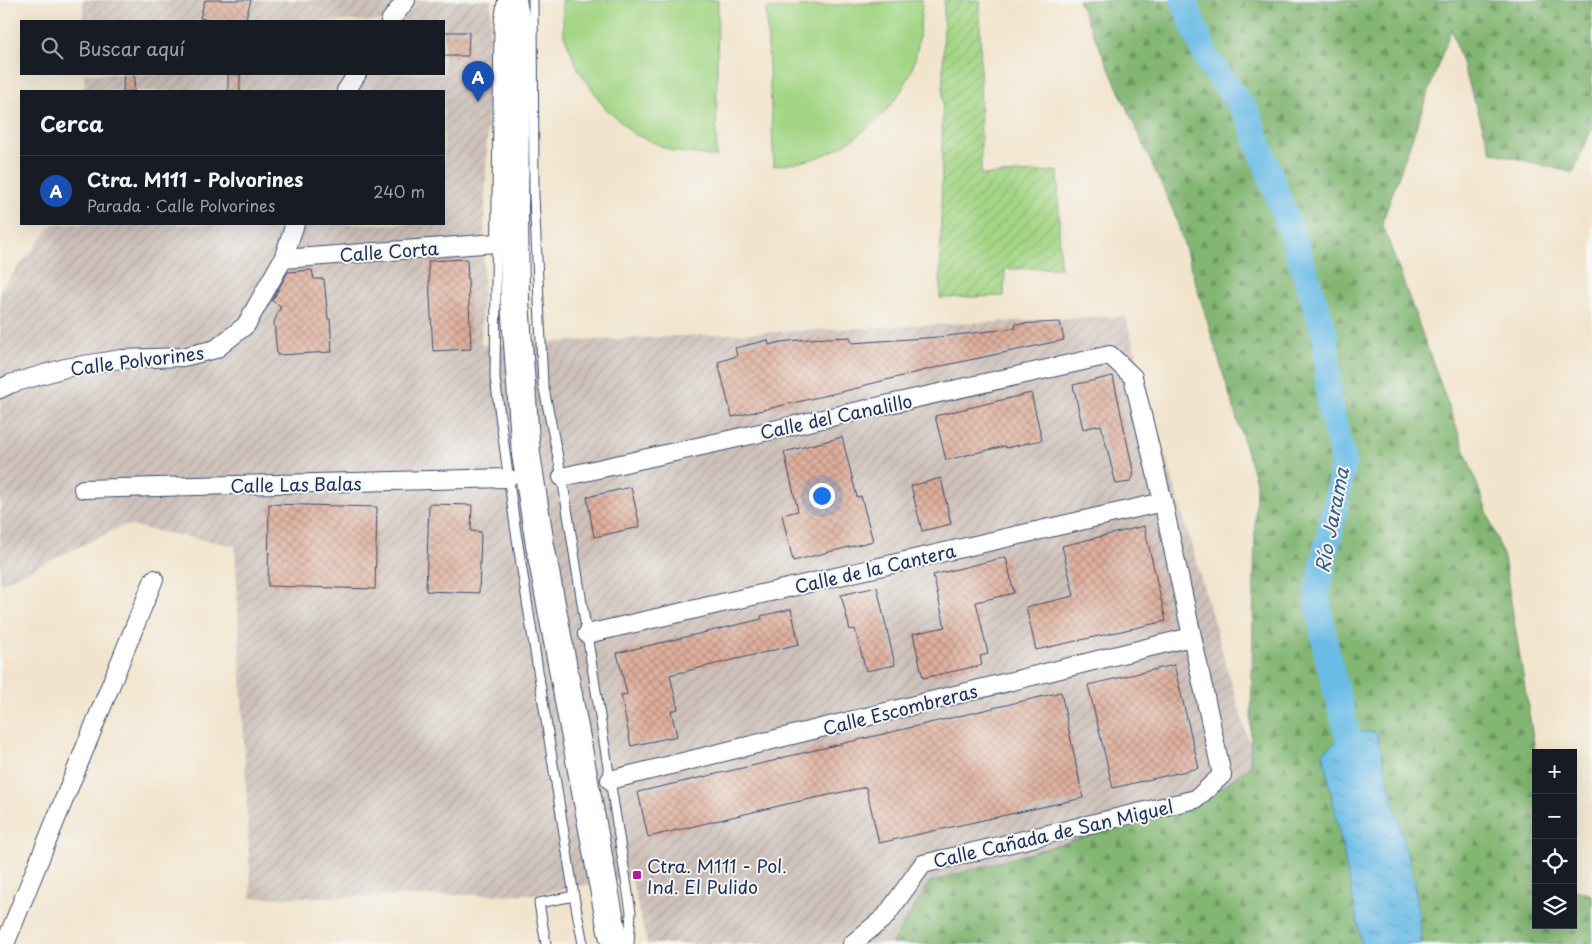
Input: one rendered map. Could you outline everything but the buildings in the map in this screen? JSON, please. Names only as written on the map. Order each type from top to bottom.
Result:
[{"type":"main road","points":[[513,6],[515,302],[526,454],[540,546],[617,941]]},
{"type":"street","points":[[390,0],[390,20]]},
{"type":"street","points":[[391,20],[406,0]]},
{"type":"street","points":[[347,90],[356,75]]},
{"type":"street","name":"Calle Polvorines","points":[[0,389],[10,384],[65,368],[121,359],[183,356],[216,349],[246,325],[283,259],[295,225]]},
{"type":"street","name":"Calle Corta","points":[[283,259],[496,243]]},
{"type":"street","name":"Calle del Canalillo","points":[[562,476],[1110,355],[1133,377],[1163,502]]},
{"type":"street","name":"Calle Las Balas","points":[[83,489],[508,478]]},
{"type":"street","points":[[1163,502],[1191,638]]},
{"type":"street","name":"Calle de la Cantera","points":[[587,634],[1163,502]]},
{"type":"street","points":[[5,944],[154,579]]},
{"type":"street","name":"Calle Cañada de San Miguel","points":[[852,944],[886,917],[923,864],[1196,799],[1222,775],[1191,638]]},
{"type":"street","name":"Calle Escombreras","points":[[610,780],[1191,638]]},
{"type":"lane","points":[[533,0],[534,196],[543,384],[562,476],[631,912],[617,941]]},
{"type":"lane","points":[[513,6],[499,22],[494,378],[508,478],[583,944]]},
{"type":"lane","points":[[546,944],[539,903],[574,896]]},
{"type":"shaded area","points":[[83,0],[491,0],[481,345],[1125,316],[1248,740],[1277,756],[1302,944],[647,944],[631,877],[539,894],[251,898],[235,546],[125,525],[0,584],[0,290],[52,225],[445,225],[445,90],[85,90],[84,75],[445,75],[445,20],[83,20]]},
{"type":"green space","points":[[562,0],[718,0],[716,157],[672,151],[634,134],[605,108],[578,69],[564,35]]},
{"type":"green space","points":[[922,0],[919,38],[913,67],[893,102],[870,126],[844,145],[806,161],[774,166],[766,9]]},
{"type":"green space","points":[[944,0],[980,0],[981,175],[1058,171],[1060,268],[1005,269],[1004,296],[940,298]]},
{"type":"green space","points":[[1078,0],[1592,0],[1592,129],[1573,173],[1491,152],[1451,29],[1382,223],[1504,558],[1535,749],[1532,749],[1532,929],[1577,929],[1577,890],[1592,895],[1592,944],[891,944],[930,882],[1197,805],[1250,767],[1256,482],[1175,215]]},
{"type":"water","points":[[1348,732],[1376,732],[1415,885],[1422,944],[1362,944],[1323,752]]},
{"type":"waterway","name":"Río Jarama","points":[[1183,0],[1207,59],[1248,115],[1298,251],[1326,338],[1329,402],[1344,463],[1317,595],[1327,654],[1356,767]]},
{"type":"place","name":"Ctra. M111 - Polvorines","points":[[478,102]]},
{"type":"place","name":"Ctra. M111 - Pol. Ind. El Pulido","points":[[637,875]]}]
